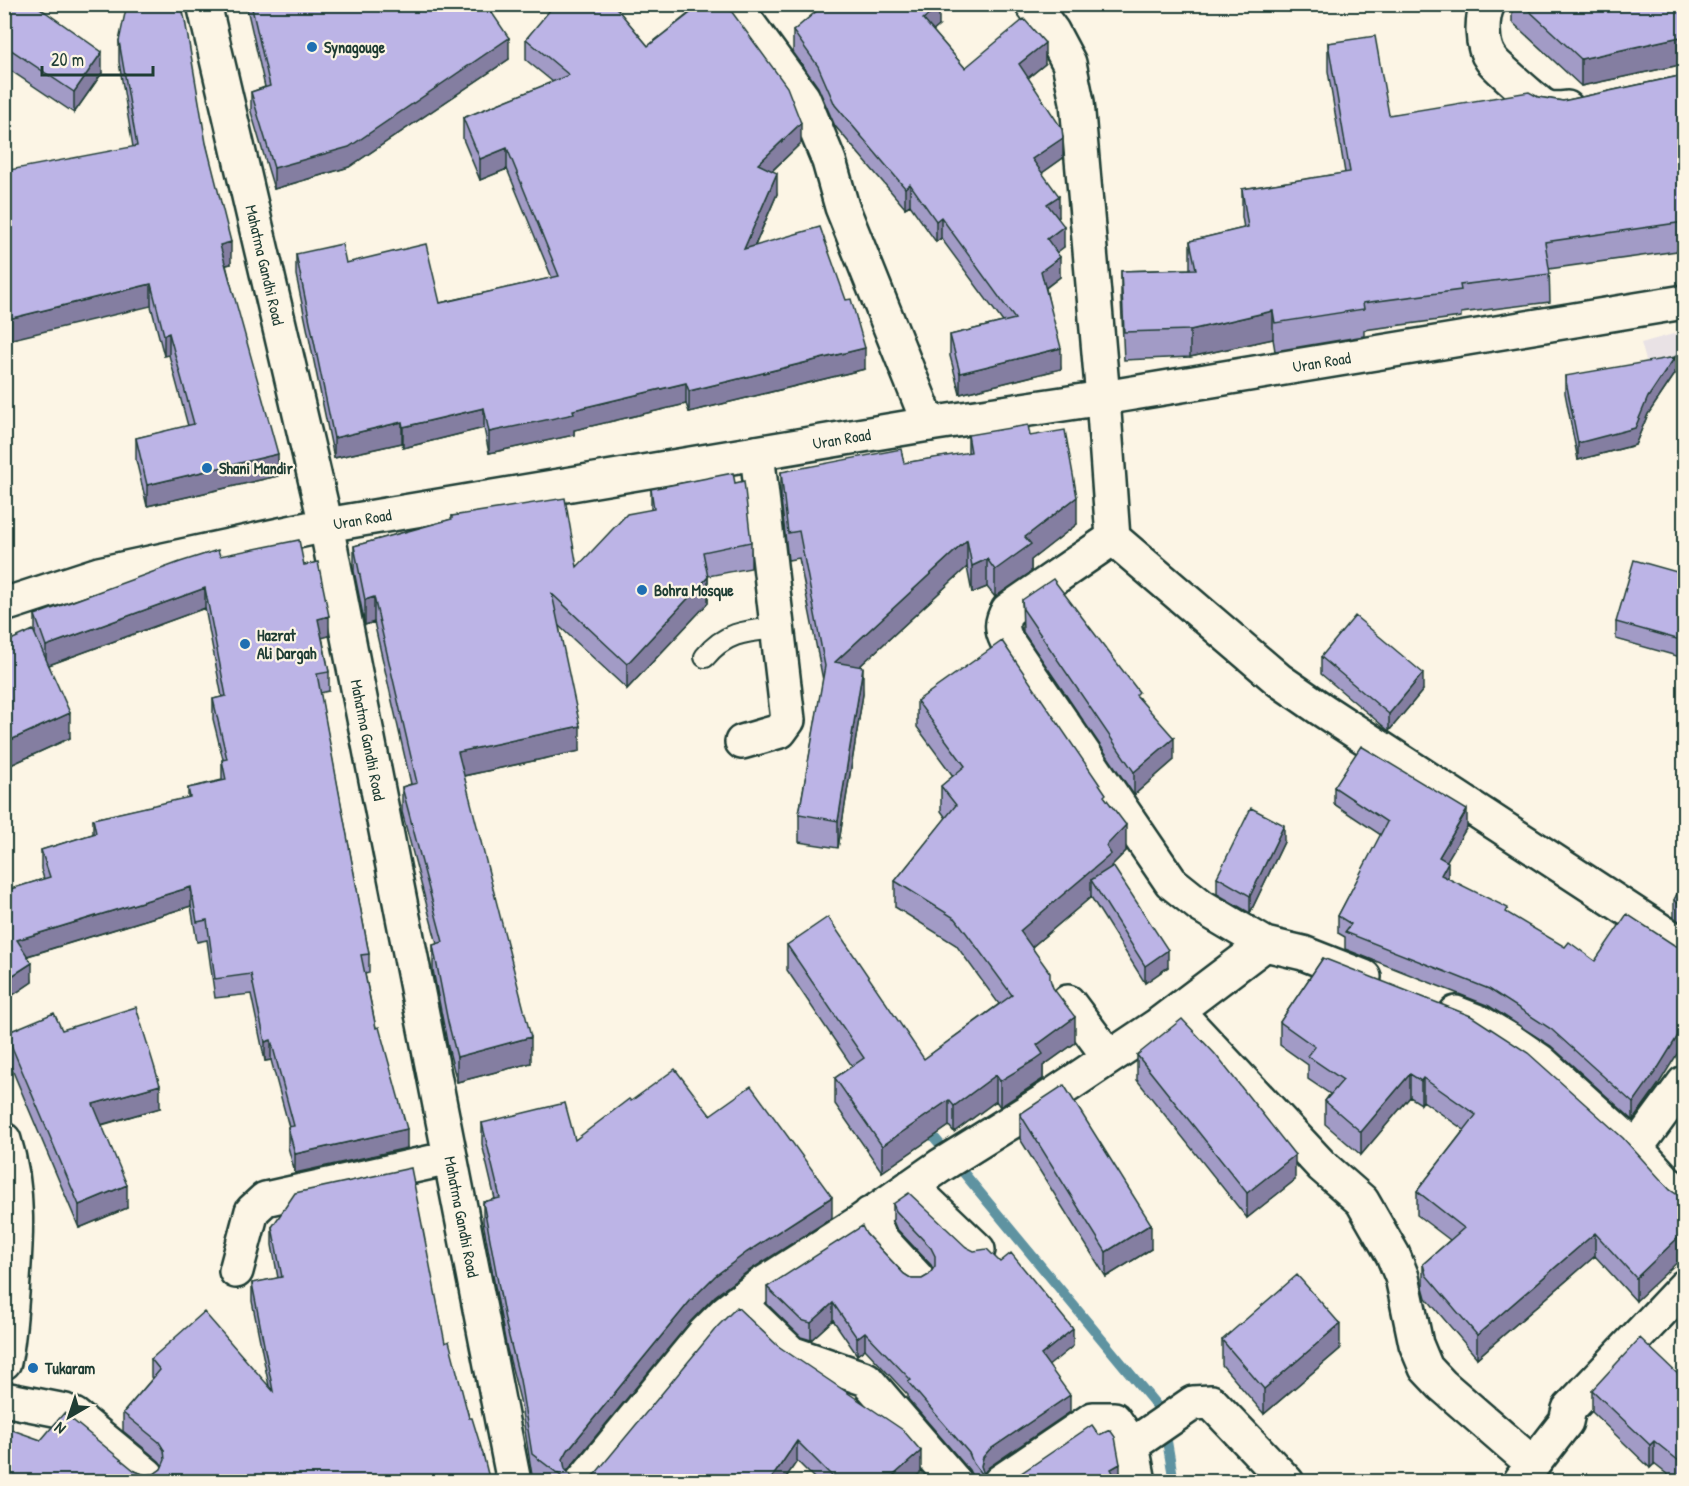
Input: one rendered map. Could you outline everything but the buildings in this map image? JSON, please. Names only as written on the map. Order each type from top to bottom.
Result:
[{"type":"street","name":"Mahatma Gandhi Road","points":[[204,4],[326,525],[514,1482]]},
{"type":"street","points":[[734,4],[803,98],[829,161],[842,207],[929,424]]},
{"type":"street","points":[[1032,4],[1052,31],[1069,63],[1077,102],[1113,538],[1280,680],[1312,703],[1684,946]]},
{"type":"street","points":[[1488,4],[1485,11],[1484,41],[1490,59],[1544,106],[1558,110],[1593,102]]},
{"type":"street","name":"Uran Road","points":[[4,605],[99,574],[326,525],[929,424],[1103,398],[1684,302]]},
{"type":"street","points":[[742,742],[780,731],[788,720],[757,453]]},
{"type":"street","points":[[1113,538],[1008,610],[1003,619],[1002,630],[1007,641],[1171,882],[1201,906],[1265,944],[1303,953],[1391,988]]},
{"type":"street","points":[[582,1482],[703,1335],[738,1302],[939,1166],[1158,1025],[1265,944]]},
{"type":"street","points":[[1424,1001],[1479,1022],[1540,1061],[1636,1148],[1683,1195]]},
{"type":"street","points":[[1068,1002],[1109,1057]]},
{"type":"street","points":[[1177,1011],[1322,1166],[1362,1201],[1402,1276],[1416,1344],[1426,1368],[1526,1473],[1566,1422],[1569,1409],[1684,1287]]},
{"type":"street","points":[[1636,1148],[1684,1083]]},
{"type":"street","points":[[4,1140],[15,1199],[16,1240],[8,1344],[4,1362]]},
{"type":"street","points":[[236,1271],[252,1211],[265,1199],[450,1158]]},
{"type":"street","points":[[912,1186],[978,1250]]},
{"type":"street","points":[[870,1214],[880,1238],[917,1278]]},
{"type":"street","points":[[738,1302],[791,1353],[866,1379],[955,1482]]},
{"type":"street","points":[[4,1399],[65,1411],[74,1415],[147,1475]]},
{"type":"street","points":[[1137,1441],[1193,1402],[1211,1402],[1287,1482]]},
{"type":"street","points":[[1000,1482],[1093,1419],[1114,1419],[1137,1441],[1138,1482]]},
{"type":"lane","points":[[705,657],[715,645],[729,637],[777,628]]},
{"type":"shaded area","points":[[1684,331],[1684,357],[1647,364],[1641,343]]},
{"type":"waterway","points":[[924,1125],[1162,1412],[1174,1482]]},
{"type":"place","name":"Synagouge","points":[[312,47]]},
{"type":"place","name":"Shani Mandir","points":[[207,468]]},
{"type":"place","name":"Bohra Mosque","points":[[642,590]]},
{"type":"place","name":"Hazrat Ali Dargah","points":[[245,644]]},
{"type":"place","name":"Tukaram","points":[[33,1368]]}]
